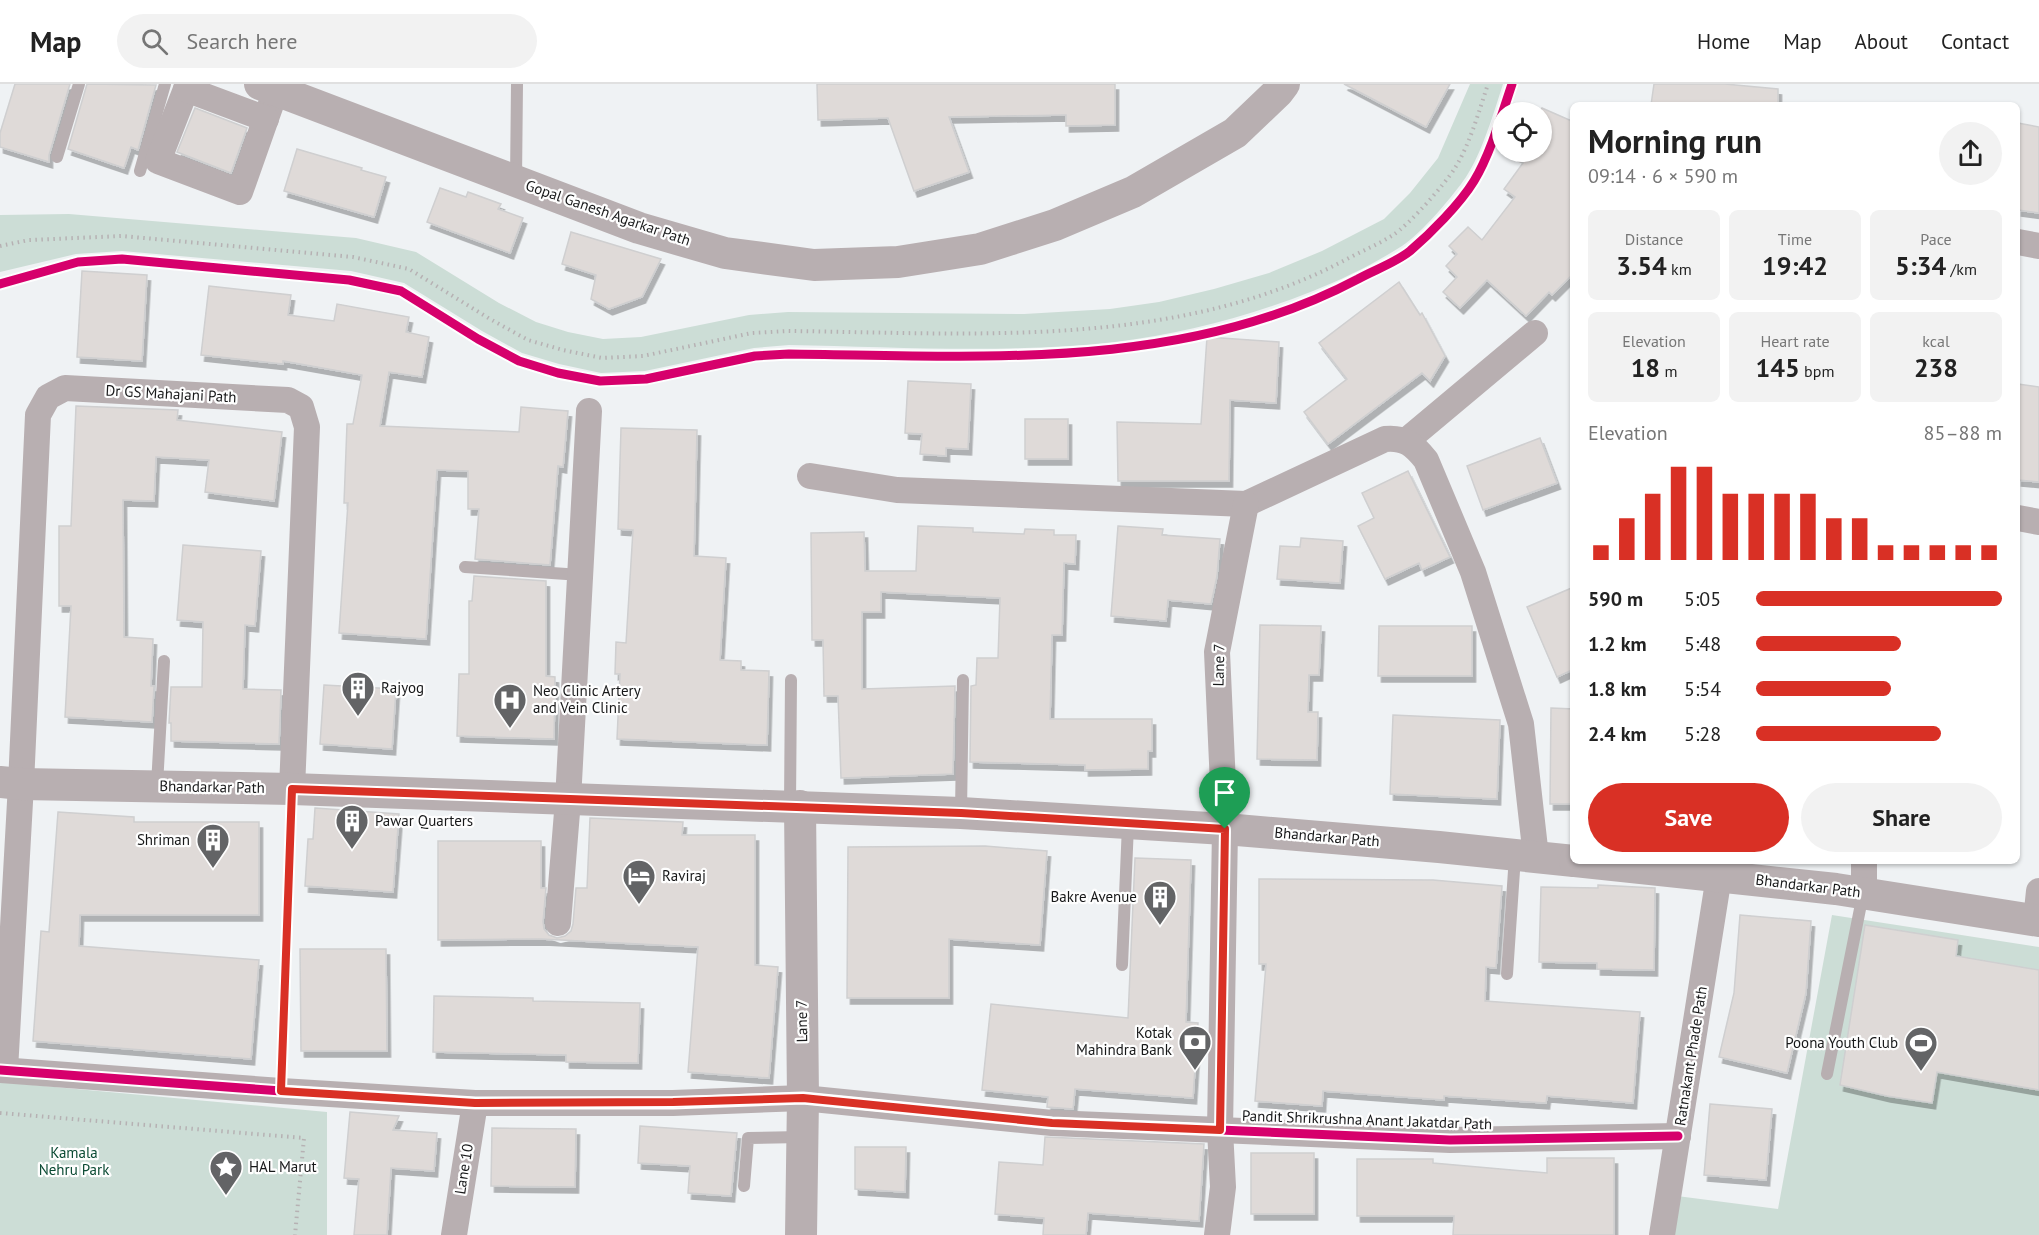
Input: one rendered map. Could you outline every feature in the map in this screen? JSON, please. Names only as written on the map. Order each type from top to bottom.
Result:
[{"type":"street","name":"Gopal Ganesh Agarkar Path","points":[[268,98],[516,181],[639,228],[725,253],[814,265],[898,262],[980,249],[1055,225],[1132,192],[1235,133],[1284,84]]},
{"type":"street","points":[[180,86],[268,98],[240,192],[158,161],[180,86]]},
{"type":"street","points":[[2020,242],[2039,246]]},
{"type":"street","points":[[1406,441],[1535,333]]},
{"type":"street","name":"Dr GS Mahajani Path","points":[[3,1070],[11,783],[38,415],[48,397],[65,388],[288,400],[301,407],[307,427],[292,789]]},
{"type":"street","points":[[558,923],[568,800],[589,411]]},
{"type":"street","points":[[810,476],[897,490],[1246,504],[1385,439],[1396,438],[1406,441],[1417,448],[1426,460],[1473,572],[1521,724],[1526,856]]},
{"type":"street","name":"Lane 7","points":[[1217,1235],[1223,1187],[1220,1130],[1225,829],[1217,652],[1246,504]]},
{"type":"street","points":[[2020,518],[2039,522]]},
{"type":"street","name":"Bhandarkar Path","points":[[11,783],[292,789],[961,813],[1225,829],[1570,861]]},
{"type":"street","name":"Lane 7","points":[[795,807],[803,1098],[801,1235]]},
{"type":"street","name":"Bhandarkar Path","points":[[1629,864],[1721,869],[1864,893],[2038,911]]},
{"type":"street","points":[[1864,864],[1864,893]]},
{"type":"street","name":"Ratnakant Phade Path","points":[[1662,1235],[1721,869]]},
{"type":"street","name":"Pandit Shrikrushna Anant Jakatdar Path","points":[[3,1070],[475,1103],[673,1102],[803,1098],[1052,1123],[1450,1140],[1678,1136]]},
{"type":"street","name":"Lane 10","points":[[454,1235],[475,1103]]},
{"type":"lane","points":[[57,157],[79,84]]},
{"type":"lane","points":[[516,181],[517,84]]},
{"type":"lane","points":[[140,171],[180,86]]},
{"type":"lane","points":[[465,567],[580,575]]},
{"type":"lane","points":[[156,786],[164,661]]},
{"type":"lane","points":[[791,680],[795,807]]},
{"type":"lane","points":[[961,813],[963,680]]},
{"type":"lane","points":[[1122,965],[1128,824]]},
{"type":"lane","points":[[1507,974],[1526,856]]},
{"type":"lane","points":[[1827,1074],[1864,893]]},
{"type":"lane","points":[[744,1186],[748,1138],[803,1137]]},
{"type":"path","points":[[281,1091],[292,789]]},
{"type":"path","points":[[0,1113],[304,1138],[295,1235]]},
{"type":"green space","points":[[1470,84],[1503,84],[1497,102],[1492,102],[1492,119],[1482,144],[1461,185],[1418,233],[1402,246],[1347,276],[1313,291],[1216,323],[1140,339],[1075,346],[994,349],[789,345],[754,348],[645,371],[601,373],[522,353],[404,283],[351,271],[122,251],[76,254],[0,272],[0,215],[69,214],[356,238],[416,252],[499,303],[536,322],[568,332],[603,339],[641,337],[749,315],[788,312],[1024,314],[1110,309],[1159,302],[1214,289],[1269,273],[1322,251],[1384,219],[1410,193],[1438,158]]},
{"type":"green space","name":"Poona Youth Club","points":[[1832,915],[2039,947],[2039,1235],[1671,1235],[1677,1196],[1778,1209]]},
{"type":"green space","name":"Kamala Nehru Park","points":[[0,1082],[327,1112],[327,1235],[0,1235]]},
{"type":"building","points":[[15,84],[70,84],[49,155],[49,162],[0,147],[0,133]]},
{"type":"building","points":[[87,84],[156,85],[138,150],[131,147],[124,168],[68,149]]},
{"type":"building","points":[[817,84],[1115,84],[1115,125],[1066,126],[1066,115],[949,117],[969,172],[914,191],[888,118],[818,120]]},
{"type":"building","points":[[1344,84],[1450,84],[1426,127]]},
{"type":"building","points":[[1654,84],[1725,84],[1778,89],[1778,102],[1651,102]]},
{"type":"building","points":[[195,108],[247,128],[231,173],[177,152]]},
{"type":"building","points":[[1552,112],[1570,120],[1570,277],[1552,295],[1549,292],[1526,316],[1487,280],[1460,308],[1443,292],[1457,277],[1446,266],[1457,254],[1449,246],[1468,227],[1482,240],[1515,197],[1504,189],[1523,163],[1520,162],[1552,162]]},
{"type":"building","points":[[2020,123],[2039,127],[2039,213],[2020,210]]},
{"type":"building","points":[[297,149],[386,177],[374,217],[284,191]]},
{"type":"building","points":[[440,188],[466,197],[468,192],[501,204],[498,209],[523,218],[510,253],[427,222]]},
{"type":"building","points":[[571,232],[661,259],[642,297],[609,309],[591,299],[596,275],[562,264]]},
{"type":"building","points":[[82,271],[147,275],[142,361],[77,357]]},
{"type":"building","points":[[1399,282],[1420,315],[1422,313],[1445,356],[1430,381],[1422,373],[1328,444],[1304,412],[1347,379],[1319,343]]},
{"type":"building","points":[[209,286],[291,295],[288,315],[334,321],[337,304],[409,317],[406,332],[429,337],[422,377],[389,372],[380,426],[519,432],[521,407],[568,411],[563,467],[558,466],[550,565],[475,559],[479,509],[468,509],[468,471],[437,470],[426,639],[339,633],[348,503],[344,503],[347,424],[353,424],[362,375],[283,361],[283,364],[201,355]]},
{"type":"building","points":[[1207,337],[1279,342],[1276,403],[1230,400],[1229,481],[1118,481],[1117,422],[1201,424]]},
{"type":"building","points":[[908,381],[971,384],[968,449],[946,448],[946,456],[920,454],[922,434],[905,433]]},
{"type":"building","points":[[2020,384],[2039,387],[2039,482],[2020,480]]},
{"type":"building","points":[[76,406],[178,410],[177,420],[282,432],[274,501],[205,492],[209,460],[156,457],[154,501],[123,500],[124,637],[153,639],[152,722],[65,717],[71,606],[59,606],[59,526],[71,526]]},
{"type":"building","points":[[1025,419],[1068,419],[1068,459],[1025,459]]},
{"type":"building","points":[[621,428],[697,430],[694,556],[726,558],[720,660],[741,661],[741,670],[769,671],[767,745],[617,739],[620,674],[615,674],[616,642],[626,643],[633,530],[618,529]]},
{"type":"building","points":[[1540,438],[1557,483],[1483,510],[1467,466]]},
{"type":"building","points":[[1408,471],[1450,557],[1422,570],[1419,563],[1385,579],[1358,526],[1374,518],[1362,493]]},
{"type":"building","points":[[918,526],[973,528],[973,532],[1024,534],[1025,529],[1054,530],[1054,535],[1076,535],[1075,564],[1064,563],[1062,635],[1052,635],[1050,719],[1152,719],[1152,751],[1148,751],[1148,769],[1085,770],[1085,765],[970,762],[971,686],[976,685],[977,658],[998,658],[1000,598],[881,592],[881,612],[862,612],[862,689],[955,686],[953,774],[841,778],[838,696],[824,696],[823,640],[812,640],[811,533],[864,532],[865,571],[916,571]]},
{"type":"building","points":[[1118,526],[1163,529],[1162,535],[1220,539],[1217,576],[1211,604],[1168,600],[1166,621],[1111,616]]},
{"type":"building","points":[[1301,538],[1343,541],[1340,583],[1277,579],[1280,546],[1300,547]]},
{"type":"building","points":[[183,545],[261,551],[255,626],[245,625],[243,689],[281,690],[279,744],[171,741],[171,723],[169,723],[171,687],[202,687],[203,622],[177,620]]},
{"type":"building","points":[[474,576],[546,581],[546,676],[555,677],[554,739],[457,736],[459,674],[469,674],[469,601],[472,601]]},
{"type":"building","points":[[1570,589],[1570,671],[1557,677],[1527,607]]},
{"type":"building","points":[[1260,625],[1321,626],[1319,675],[1309,675],[1308,712],[1318,712],[1317,760],[1257,759]]},
{"type":"building","points":[[1379,626],[1472,626],[1472,676],[1378,676]]},
{"type":"building","name":"Rajyog","points":[[324,685],[396,689],[392,749],[320,744]]},
{"type":"building","points":[[1551,708],[1570,709],[1570,804],[1550,804]]},
{"type":"building","points":[[1393,715],[1500,720],[1497,799],[1390,794]]},
{"type":"building","name":"Pawar Quarters","points":[[315,808],[399,814],[393,892],[305,886],[308,839],[313,839]]},
{"type":"building","points":[[58,812],[134,817],[134,822],[259,822],[259,915],[80,915],[79,946],[259,960],[251,1059],[33,1041],[41,931],[49,932]]},
{"type":"building","points":[[590,818],[683,822],[682,835],[755,835],[755,965],[778,967],[769,1078],[688,1072],[698,947],[541,939],[438,940],[438,841],[541,841],[541,888],[546,888],[544,929],[549,935],[557,938],[571,931],[576,888],[587,888]]},
{"type":"building","points":[[985,846],[1047,851],[1040,945],[949,939],[949,998],[847,998],[848,847]]},
{"type":"building","points":[[1135,858],[1191,860],[1186,1022],[1198,1023],[1193,1098],[1075,1089],[1073,1109],[1047,1107],[1048,1097],[982,1090],[991,1004],[1128,1018]]},
{"type":"building","points":[[1259,879],[1433,880],[1502,886],[1496,968],[1486,967],[1485,1001],[1640,1012],[1633,1103],[1547,1096],[1546,1103],[1444,1096],[1444,1100],[1323,1091],[1322,1106],[1255,1101],[1266,964],[1259,964]]},
{"type":"building","points":[[1598,885],[1655,888],[1654,970],[1597,969],[1597,963],[1539,962],[1541,887],[1598,888]]},
{"type":"building","points":[[1740,915],[1811,921],[1806,993],[1787,1073],[1719,1057],[1734,993]]},
{"type":"building","points":[[1865,925],[1958,940],[1956,956],[2039,970],[2039,1090],[1937,1072],[1932,1103],[1840,1085]]},
{"type":"building","points":[[300,949],[386,949],[387,1051],[301,1051]]},
{"type":"building","points":[[434,996],[640,1003],[638,1063],[566,1062],[566,1055],[433,1052]]},
{"type":"building","points":[[1710,1104],[1772,1109],[1766,1180],[1704,1175]]},
{"type":"building","points":[[350,1112],[399,1116],[393,1130],[437,1133],[434,1171],[391,1168],[387,1235],[354,1235],[359,1179],[344,1178]]},
{"type":"building","points":[[640,1126],[737,1133],[731,1196],[688,1193],[690,1166],[638,1163]]},
{"type":"building","points":[[492,1128],[576,1129],[575,1187],[491,1186]]},
{"type":"building","points":[[1045,1137],[1204,1144],[1199,1221],[1088,1213],[1086,1235],[1043,1235],[1044,1218],[995,1214],[999,1162],[1043,1165]]},
{"type":"building","points":[[855,1147],[906,1147],[905,1192],[855,1189]]},
{"type":"building","points":[[1251,1153],[1314,1153],[1314,1214],[1251,1214]]},
{"type":"building","points":[[1547,1158],[1614,1158],[1614,1235],[1453,1235],[1454,1216],[1357,1216],[1357,1159],[1433,1159],[1433,1163],[1547,1173]]},
{"type":"cycle path","points":[[0,284],[78,262],[122,259],[349,280],[401,291],[478,339],[519,361],[558,373],[600,381],[646,379],[755,356],[789,354],[1007,356],[1080,352],[1151,344],[1222,330],[1291,309],[1358,279],[1404,255],[1444,218],[1474,181],[1490,147],[1512,84]]},
{"type":"cycle path","points":[[0,1070],[475,1103],[673,1103],[803,1098],[1052,1123],[1450,1140],[1678,1136]]},
{"type":"place","name":"Rajyog","points":[[358,717]]},
{"type":"place","name":"Neo Clinic Artery and Vein Clinic","points":[[510,729]]},
{"type":"place","name":"Pawar Quarters","points":[[352,850]]},
{"type":"place","name":"Shriman","points":[[213,869]]},
{"type":"place","name":"Raviraj","points":[[639,905]]},
{"type":"place","name":"Bakre Avenue","points":[[1160,926]]},
{"type":"place","name":"Kotak Mahindra Bank","points":[[1195,1071]]},
{"type":"place","name":"Poona Youth Club","points":[[1921,1072]]},
{"type":"place","name":"HAL Marut","points":[[226,1196]]},
{"type":"route","points":[[292,789],[961,813],[1225,829],[1220,1130],[1052,1123],[803,1098],[673,1102],[475,1103],[281,1091],[292,789]]}]
